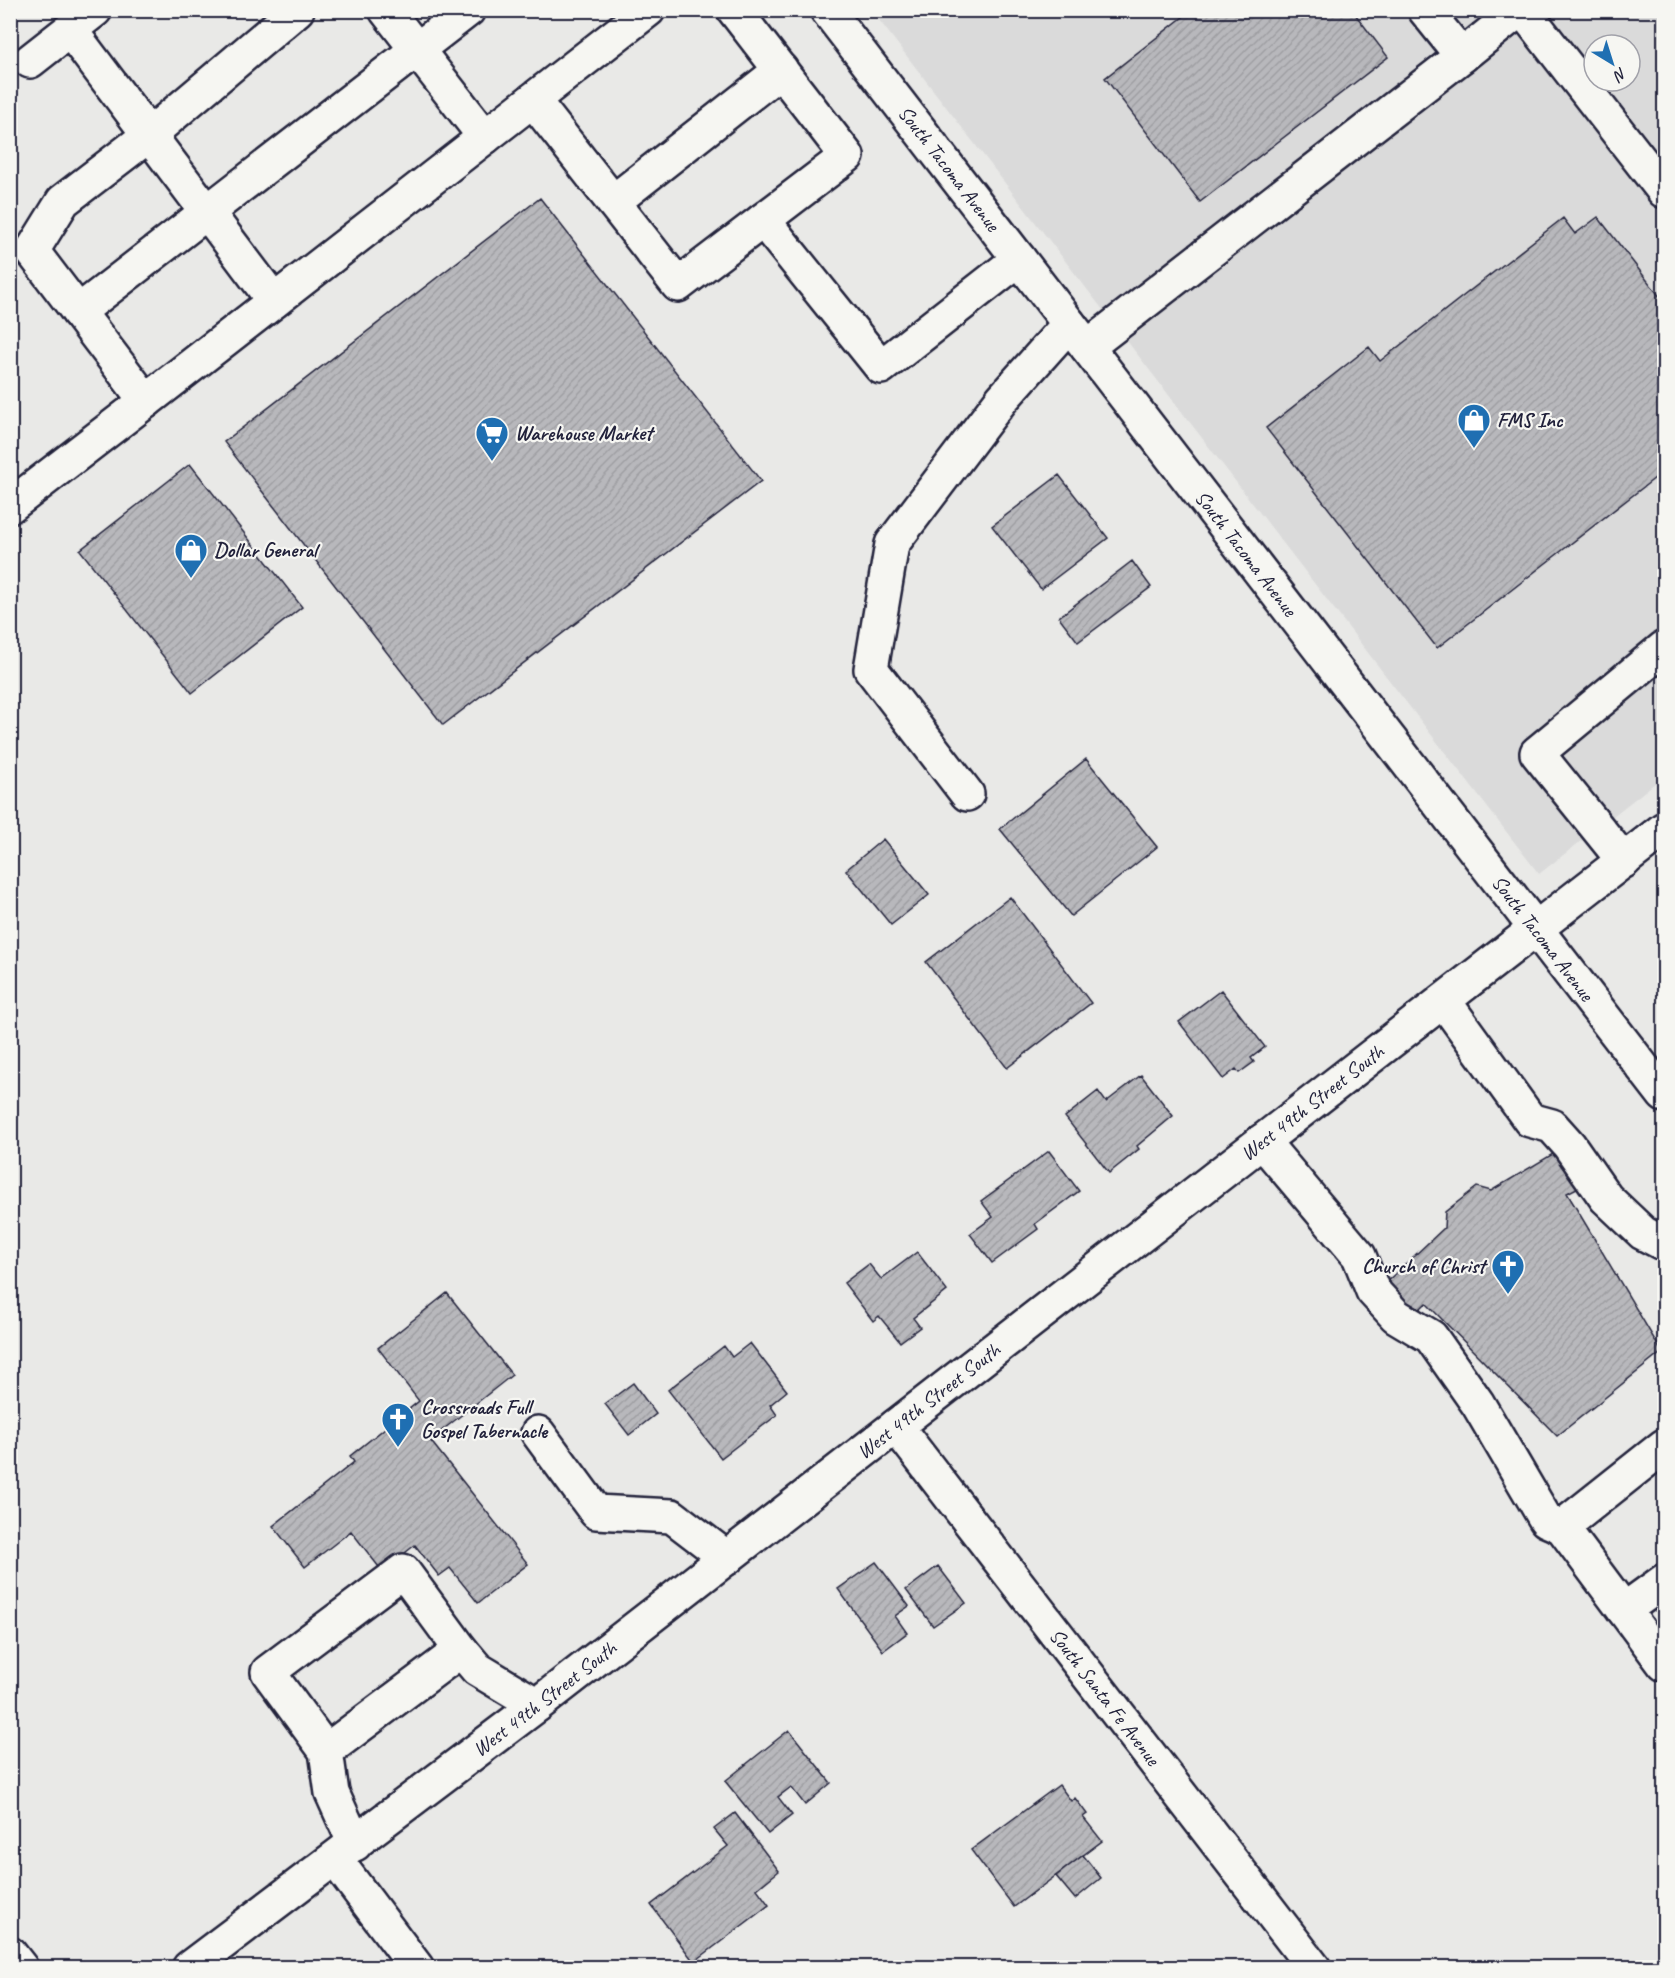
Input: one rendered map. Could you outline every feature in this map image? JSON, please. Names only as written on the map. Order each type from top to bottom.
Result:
[{"type":"main road","points":[[30,61],[95,10]]},
{"type":"main road","points":[[146,401],[32,251],[63,201],[149,135],[297,10]]},
{"type":"main road","points":[[386,10],[485,138]]},
{"type":"main road","points":[[78,312],[468,10]]},
{"type":"main road","points":[[10,506],[648,10]]},
{"type":"main road","points":[[532,100],[678,285],[848,156],[734,10]]},
{"type":"main road","name":"South Tacoma Avenue","points":[[827,10],[1665,1095]]},
{"type":"main road","points":[[1425,10],[1462,56]]},
{"type":"main road","points":[[967,794],[871,669],[892,544],[1002,399],[1078,336],[1462,56],[1521,10],[1665,191]]},
{"type":"main road","points":[[70,30],[274,301]]},
{"type":"main road","points":[[613,202],[781,70]]},
{"type":"main road","points":[[763,220],[881,367],[1019,259]]},
{"type":"main road","points":[[1624,861],[1536,753],[1665,648]]},
{"type":"main road","name":"West 49th Street South","points":[[189,1968],[537,1705],[1665,830]]},
{"type":"main road","points":[[1444,1001],[1530,1120],[1552,1126],[1569,1145],[1606,1198],[1643,1233],[1665,1245]]},
{"type":"main road","points":[[1262,1141],[1359,1256],[1373,1291],[1396,1316],[1431,1336],[1479,1404],[1546,1520],[1562,1527],[1665,1664]]},
{"type":"main road","name":"South Santa Fe Avenue","points":[[896,1426],[1314,1968]]},
{"type":"main road","points":[[538,1433],[596,1512],[672,1516],[727,1558]]},
{"type":"main road","points":[[1562,1527],[1665,1446]]},
{"type":"main road","points":[[417,1968],[345,1851],[332,1793],[326,1751],[268,1672],[403,1571],[477,1669],[537,1705]]},
{"type":"main road","points":[[1624,1611],[1665,1581]]},
{"type":"main road","points":[[326,1751],[461,1650]]},
{"type":"main road","points":[[10,1954],[21,1968]]},
{"type":"shaded area","points":[[872,11],[1664,11],[1664,776],[1539,874]]},
{"type":"building","points":[[1192,10],[1352,10],[1388,57],[1200,202],[1105,78]]},
{"type":"building","name":"Warehouse Market","points":[[540,198],[761,481],[443,725],[224,442]]},
{"type":"building","name":"FMS Inc","points":[[1598,217],[1664,302],[1664,471],[1437,648],[1266,428],[1369,347],[1380,361],[1563,218],[1575,234]]},
{"type":"building","name":"Dollar General","points":[[190,464],[302,607],[192,693],[80,550]]},
{"type":"building","points":[[1059,475],[1108,538],[1041,589],[992,526]]},
{"type":"building","points":[[1132,561],[1151,587],[1078,642],[1059,617]]},
{"type":"building","points":[[1086,759],[1157,847],[1071,916],[1000,829]]},
{"type":"building","points":[[883,839],[929,895],[891,925],[846,870]]},
{"type":"building","points":[[1010,897],[1091,1003],[1007,1068],[926,962]]},
{"type":"building","points":[[1221,990],[1265,1047],[1251,1058],[1254,1062],[1239,1073],[1236,1069],[1223,1079],[1179,1022]]},
{"type":"building","points":[[1141,1075],[1173,1116],[1137,1146],[1139,1149],[1109,1173],[1065,1117],[1098,1091],[1106,1102]]},
{"type":"building","name":"Church of Christ","points":[[1563,1148],[1585,1184],[1567,1193],[1662,1352],[1557,1436],[1426,1303],[1411,1318],[1381,1287],[1444,1228],[1445,1212],[1477,1187],[1491,1191]]},
{"type":"building","points":[[1049,1151],[1079,1191],[1035,1224],[1038,1229],[992,1263],[970,1234],[993,1217],[981,1201]]},
{"type":"building","points":[[917,1252],[947,1291],[913,1318],[920,1327],[900,1342],[879,1316],[873,1321],[844,1283],[869,1264],[881,1279]]},
{"type":"building","name":"Crossroads Full Gospel Tabernacle","points":[[447,1293],[512,1375],[430,1440],[528,1564],[478,1603],[450,1568],[439,1576],[415,1545],[382,1571],[351,1531],[305,1567],[273,1526],[354,1462],[350,1456],[419,1401],[378,1348]]},
{"type":"building","points":[[750,1343],[787,1391],[770,1405],[777,1415],[721,1458],[668,1390],[724,1346],[732,1357]]},
{"type":"building","points":[[633,1383],[656,1414],[629,1435],[605,1404]]},
{"type":"building","points":[[876,1562],[909,1606],[895,1616],[907,1633],[883,1651],[838,1589]]},
{"type":"building","points":[[938,1566],[966,1603],[933,1626],[906,1590]]},
{"type":"building","points":[[789,1730],[831,1783],[805,1805],[791,1787],[778,1797],[792,1815],[768,1834],[725,1781]]},
{"type":"building","points":[[1059,1785],[1071,1801],[1075,1798],[1087,1814],[1083,1817],[1102,1841],[1014,1907],[971,1850]]},
{"type":"building","points":[[735,1813],[779,1871],[757,1889],[769,1905],[694,1962],[651,1905],[728,1846],[714,1829]]},
{"type":"building","points":[[1083,1855],[1101,1878],[1075,1899],[1056,1876]]},
{"type":"building","points":[[838,1959],[845,1968],[828,1968]]},
{"type":"place","name":"FMS Inc","points":[[1474,449]]},
{"type":"place","name":"Warehouse Market","points":[[492,462]]},
{"type":"place","name":"Dollar General","points":[[191,579]]},
{"type":"place","name":"Church of Christ","points":[[1508,1295]]},
{"type":"place","name":"Crossroads Full Gospel Tabernacle","points":[[398,1448]]}]
